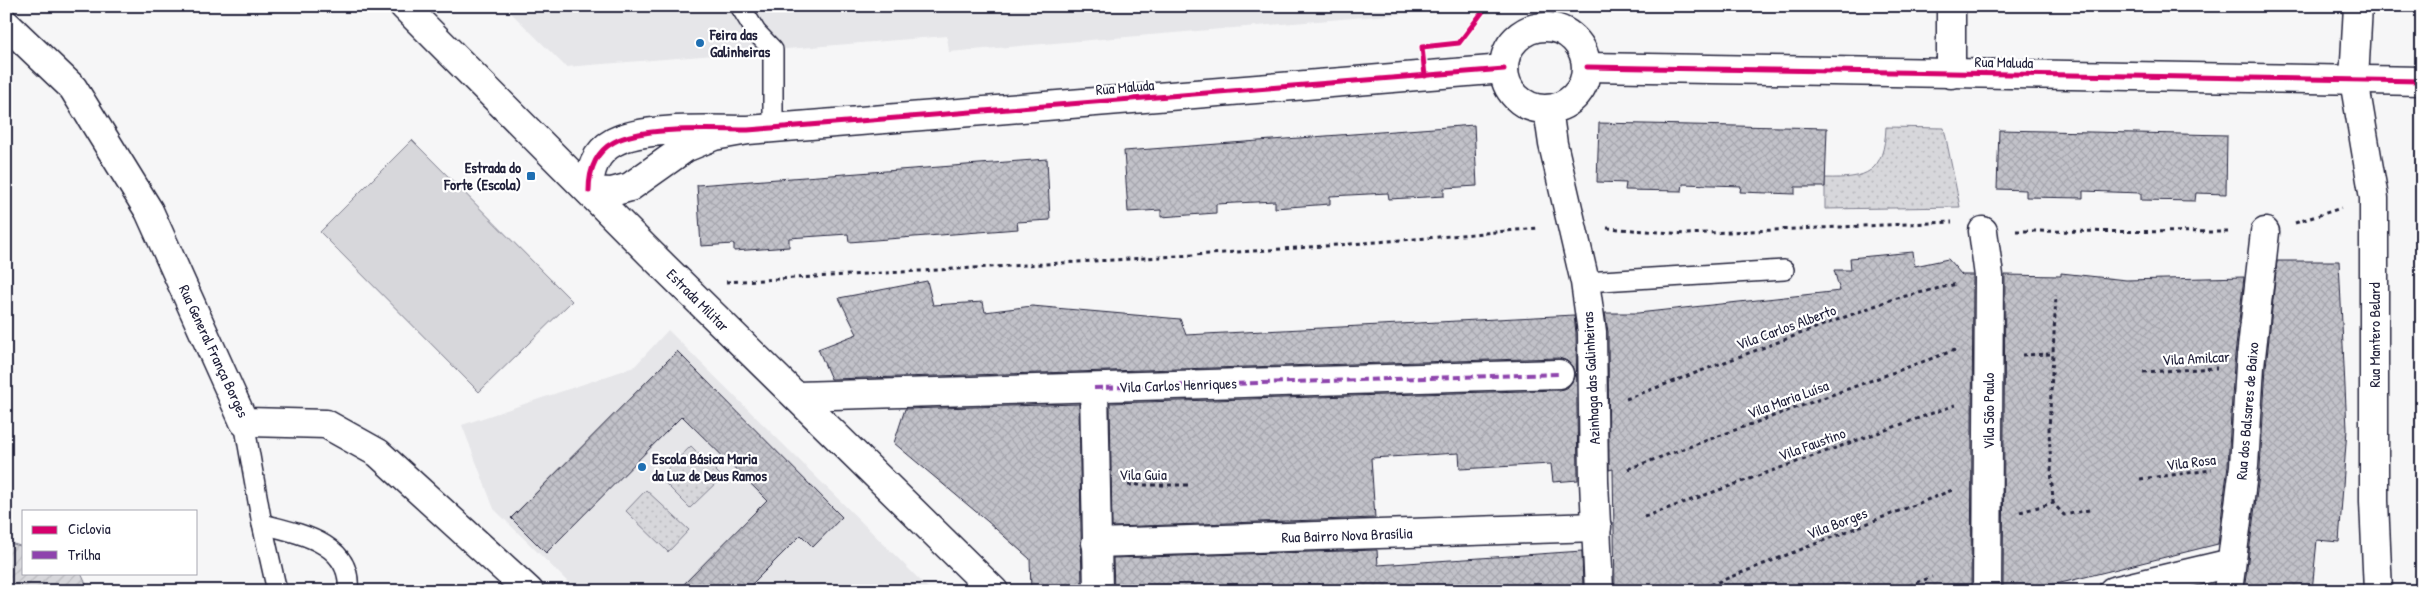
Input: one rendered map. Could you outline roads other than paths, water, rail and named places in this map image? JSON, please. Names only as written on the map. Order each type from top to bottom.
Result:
[{"type":"street","name":"Estrada Militar","points":[[404,6],[589,192],[994,591]]},
{"type":"street","points":[[1951,74],[1952,6]]},
{"type":"street","name":"Rua Mantero Belard","points":[[2358,6],[2354,80],[2374,198],[2374,501],[2378,591]]},
{"type":"street","points":[[1539,16],[1572,36],[1580,45],[1587,68],[1584,82],[1577,94],[1567,104],[1548,109],[1525,105],[1514,96],[1506,84],[1504,69],[1505,58],[1513,42],[1539,16]]},
{"type":"street","name":"Rua General França Borges","points":[[6,24],[73,88],[149,211],[244,422],[326,424],[378,453],[529,591]]},
{"type":"street","name":"Rua Maluda","points":[[1587,68],[2422,81]]},
{"type":"street","name":"Rua Maluda","points":[[761,129],[1504,69]]},
{"type":"street","name":"Azinhaga das Galinheiras","points":[[1548,109],[1553,144],[1584,282],[1592,332],[1594,481],[1599,591]]},
{"type":"street","points":[[761,129],[714,136],[684,148],[630,187],[612,192],[589,192],[592,167],[600,154],[612,142],[626,137],[675,130],[761,129]]},
{"type":"street","name":"Vila São Paulo","points":[[1979,226],[1989,276],[1987,591]]},
{"type":"street","name":"Rua dos Balsares de Baixo","points":[[2228,591],[2244,466],[2250,366],[2265,232]]},
{"type":"street","name":"Vila Carlos Henriques","points":[[797,396],[1560,374]]},
{"type":"street","points":[[1094,388],[1094,485],[1098,591]]},
{"type":"street","name":"Rua Bairro Nova Brasília","points":[[1096,543],[1597,527]]},
{"type":"street","points":[[2113,591],[2231,563]]},
{"type":"lane","points":[[740,6],[756,32],[773,50],[761,129]]},
{"type":"lane","points":[[1584,282],[1784,270]]},
{"type":"lane","points":[[244,422],[262,524],[277,591]]},
{"type":"lane","points":[[262,524],[309,536],[327,545],[343,564],[349,582],[348,591]]},
{"type":"place","name":"Feira das Galinheiras","points":[[700,43]]},
{"type":"place","name":"Estrada do Forte (Escola)","points":[[531,176]]},
{"type":"place","name":"Escola Básica Maria da Luz de Deus Ramos","points":[[642,467]]}]
